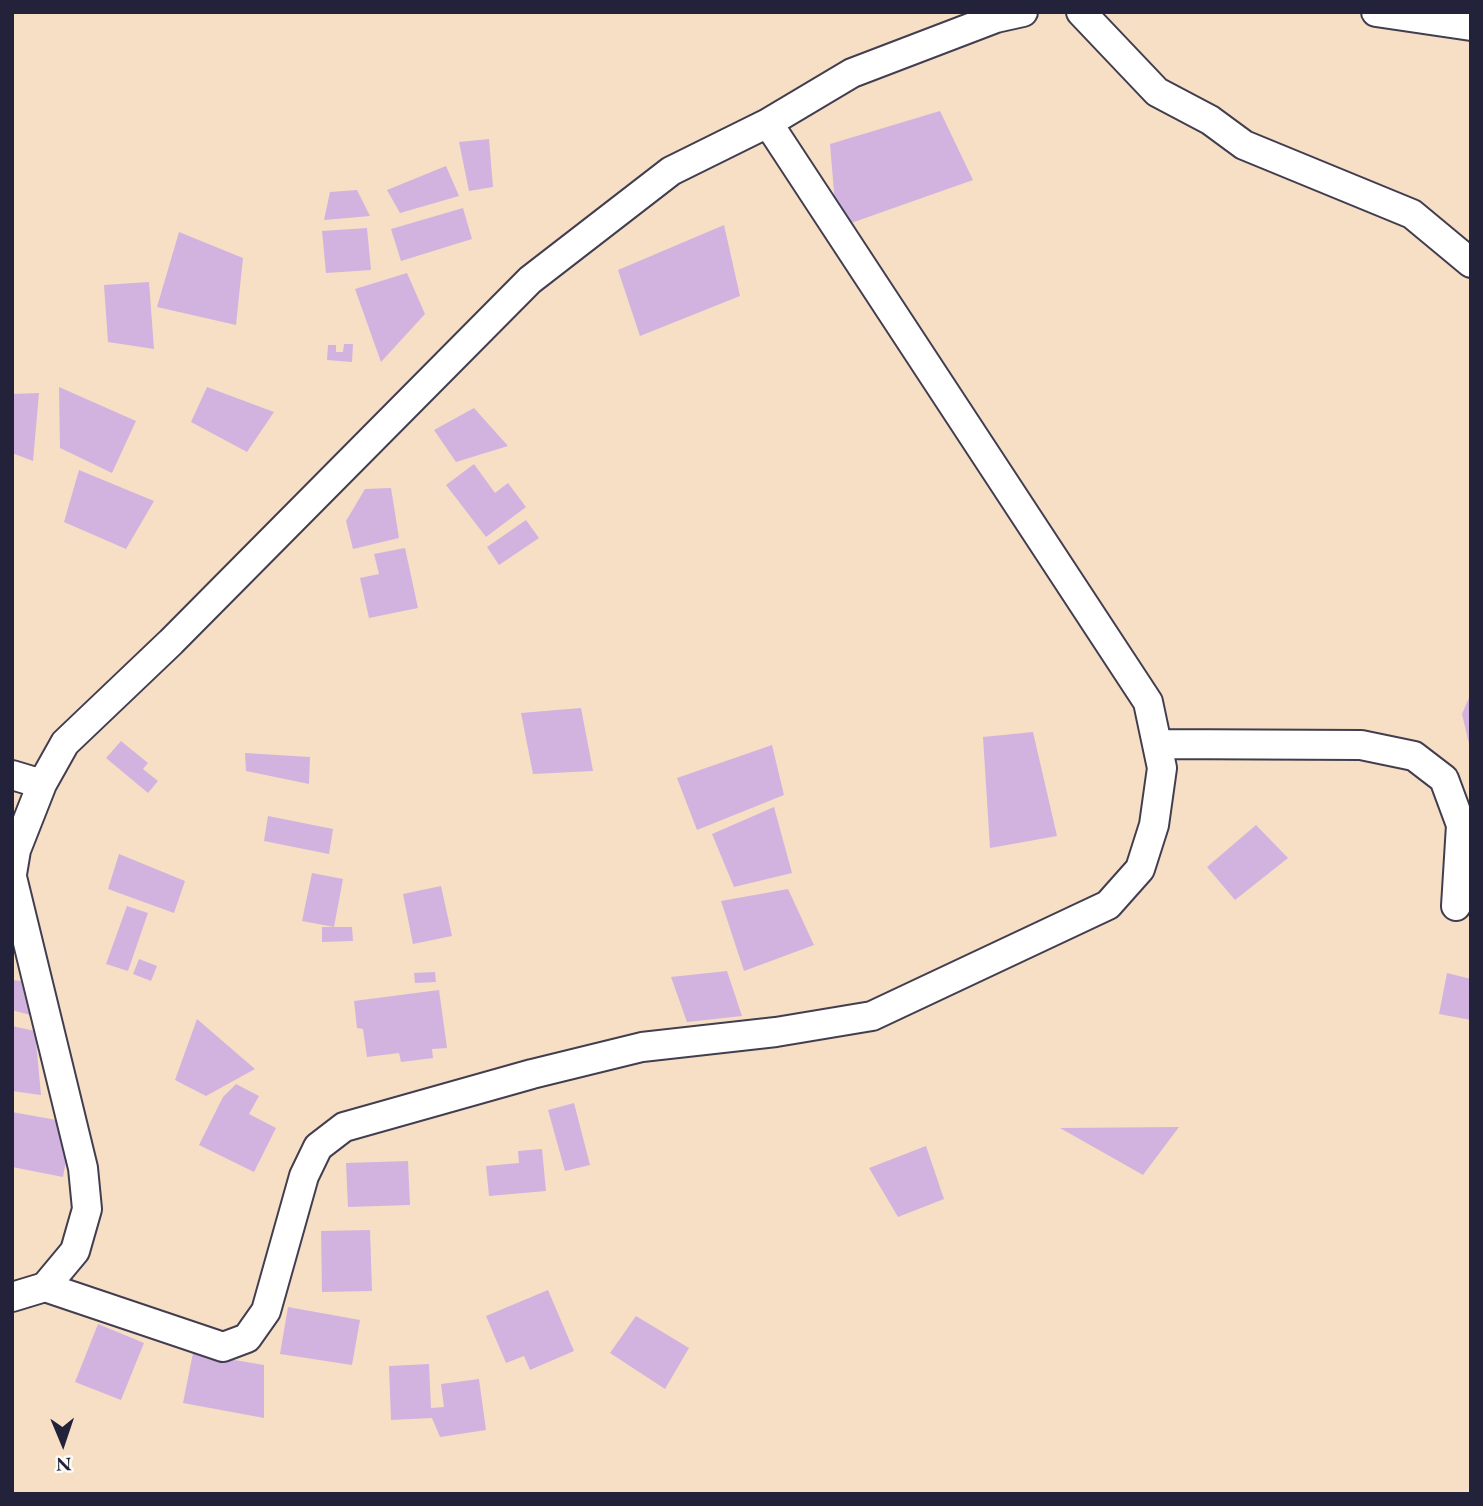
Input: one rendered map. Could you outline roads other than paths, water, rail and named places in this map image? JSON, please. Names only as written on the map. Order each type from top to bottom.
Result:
[{"type":"street","points":[[12,1297],[45,1287],[75,1251],[87,1209],[83,1168],[12,876],[16,850],[42,784],[65,743],[171,642],[530,281],[671,171],[768,123],[852,73],[996,18],[1023,12]]},
{"type":"street","points":[[1081,12],[1157,92],[1210,120],[1244,145],[1412,214],[1471,263]]},
{"type":"street","points":[[1376,12],[1471,26]]},
{"type":"street","points":[[45,1287],[223,1348],[247,1338],[266,1311],[304,1176],[318,1147],[344,1126],[642,1047],[776,1032],[872,1016],[1108,905],[1140,869],[1154,825],[1162,768],[1148,702],[768,123]]},
{"type":"street","points":[[1157,744],[1361,746],[1414,756],[1444,779],[1461,824],[1456,906]]},
{"type":"street","points":[[12,775],[42,784]]}]
